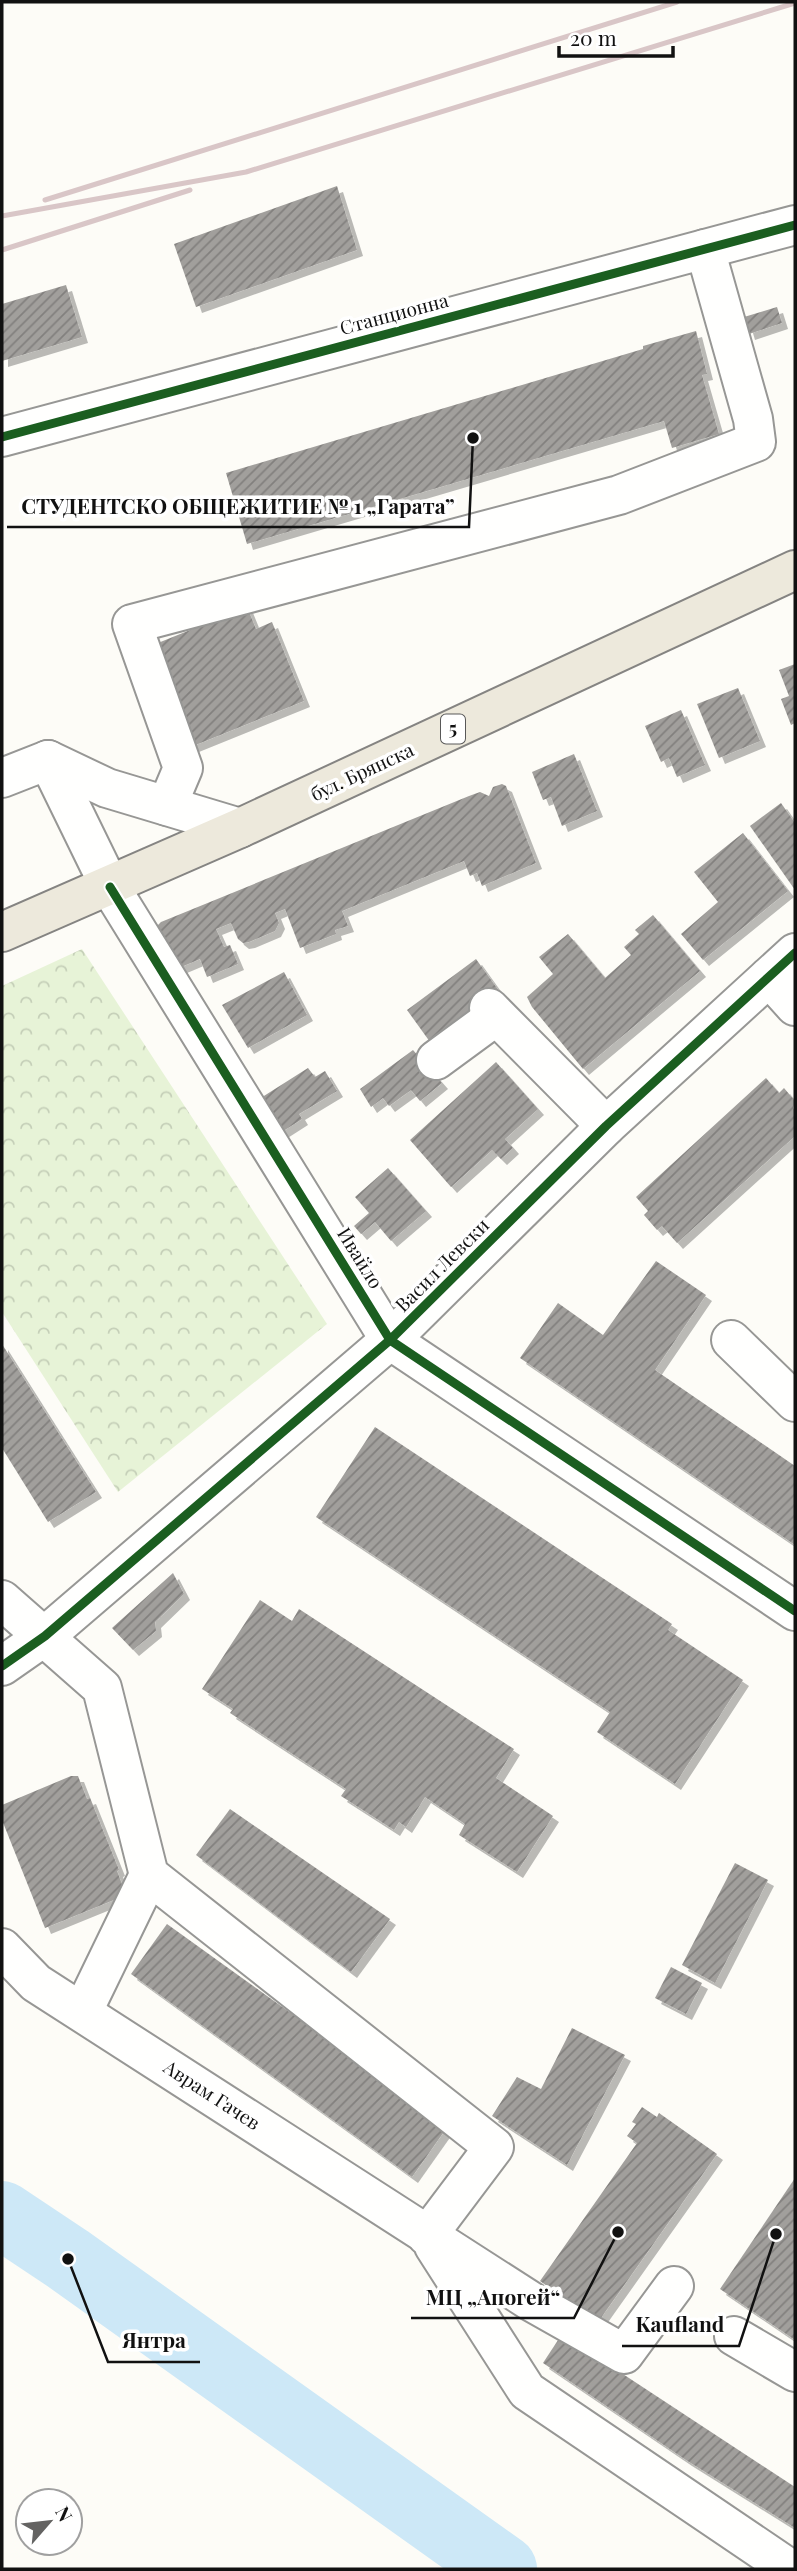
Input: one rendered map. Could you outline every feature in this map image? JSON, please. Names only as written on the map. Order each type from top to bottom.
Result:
[{"type":"main road","name":"бул. Брянска","points":[[2,932],[240,828],[795,570]]},
{"type":"street","name":"Станционна","points":[[2,437],[795,225]]},
{"type":"street","points":[[167,806],[183,768],[132,624],[619,495],[756,442],[753,419],[705,249]]},
{"type":"street","points":[[2,778],[48,760],[107,788],[240,828]]},
{"type":"street","name":"Ивайло","points":[[48,760],[110,887],[390,1340],[795,1612]]},
{"type":"street","points":[[782,965],[795,1006]]},
{"type":"street","name":"Васил Левски","points":[[2,1666],[46,1636],[390,1340],[606,1126],[782,965]]},
{"type":"street","points":[[436,1060],[493,1012],[606,1126]]},
{"type":"street","points":[[732,1340],[795,1402]]},
{"type":"street","points":[[2,1600],[102,1688],[149,1875],[494,2147],[427,2236],[527,2391],[790,2569]]},
{"type":"street","points":[[83,2011],[149,1875]]},
{"type":"street","name":"Аврам Гачев","points":[[2,1948],[36,1983],[427,2236],[532,2302],[624,2354],[674,2286]]},
{"type":"street","points":[[734,2336],[795,2372]]},
{"type":"green space","points":[[82,949],[327,1324],[118,1492],[2,1312],[2,986]]},
{"type":"building","points":[[337,186],[357,250],[196,307],[174,244]]},
{"type":"building","points":[[66,285],[82,337],[2,361],[2,304]]},
{"type":"building","points":[[777,307],[782,323],[749,334],[744,317]]},
{"type":"building","points":[[696,331],[707,374],[702,375],[719,434],[672,448],[664,421],[247,544],[226,473]]},
{"type":"building","points":[[247,607],[256,629],[272,622],[304,701],[193,746],[153,645]]},
{"type":"building","points":[[795,664],[795,723],[791,725],[781,699],[789,696],[779,670]]},
{"type":"building","points":[[738,688],[760,741],[719,758],[697,704]]},
{"type":"building","points":[[681,710],[705,765],[677,777],[669,758],[661,762],[645,726]]},
{"type":"building","points":[[574,754],[597,811],[562,826],[551,797],[543,800],[532,772]]},
{"type":"building","points":[[502,784],[506,786],[536,863],[482,886],[477,873],[470,876],[464,861],[342,911],[348,926],[335,930],[336,934],[300,948],[285,909],[275,913],[279,923],[275,931],[249,942],[243,943],[238,939],[231,923],[216,929],[224,947],[230,945],[238,964],[207,977],[200,959],[174,970],[156,927],[161,922],[469,796],[480,792],[489,796],[493,787]]},
{"type":"building","points":[[781,803],[795,823],[795,890],[750,826]]},
{"type":"building","points":[[743,833],[788,891],[703,960],[681,934],[718,902],[694,872]]},
{"type":"building","points":[[653,915],[700,971],[583,1069],[532,1007],[527,997],[553,974],[539,957],[568,934],[605,978],[631,955],[624,947],[639,934],[635,930]]},
{"type":"building","points":[[476,959],[499,991],[430,1042],[407,1010]]},
{"type":"building","points":[[284,972],[307,1015],[248,1048],[222,1005]]},
{"type":"building","points":[[413,1050],[442,1083],[420,1101],[411,1090],[389,1106],[383,1098],[371,1107],[360,1089]]},
{"type":"building","points":[[496,1062],[538,1109],[505,1139],[513,1148],[501,1159],[492,1150],[451,1187],[410,1140]]},
{"type":"building","points":[[308,1068],[315,1077],[325,1071],[337,1091],[299,1114],[302,1119],[277,1135],[256,1101]]},
{"type":"building","points":[[766,1078],[779,1093],[784,1088],[795,1101],[795,1136],[677,1243],[662,1226],[657,1230],[644,1215],[648,1211],[636,1197]]},
{"type":"building","points":[[388,1168],[426,1211],[391,1241],[375,1222],[361,1234],[354,1226],[369,1213],[355,1197]]},
{"type":"building","points":[[656,1261],[706,1295],[655,1370],[795,1466],[795,1545],[520,1358],[558,1303],[603,1335]]},
{"type":"building","points":[[2,1344],[96,1492],[48,1522],[2,1448]]},
{"type":"building","points":[[375,1427],[672,1624],[668,1630],[743,1680],[675,1784],[597,1732],[610,1712],[316,1517]]},
{"type":"building","points":[[173,1573],[184,1594],[155,1622],[156,1631],[133,1650],[112,1628]]},
{"type":"building","points":[[260,1600],[292,1621],[299,1609],[514,1749],[496,1778],[553,1816],[517,1872],[459,1835],[465,1824],[425,1797],[406,1827],[399,1822],[394,1830],[341,1796],[346,1789],[230,1713],[233,1709],[202,1689]]},
{"type":"building","points":[[71,1776],[78,1776],[87,1799],[90,1798],[119,1870],[117,1871],[126,1895],[45,1928],[2,1820],[2,1805]]},
{"type":"building","points":[[230,1809],[390,1919],[351,1972],[196,1855]]},
{"type":"building","points":[[735,1863],[768,1880],[715,1983],[682,1965]]},
{"type":"building","points":[[167,1924],[448,2126],[412,2177],[131,1974]]},
{"type":"building","points":[[671,1967],[702,1983],[686,2014],[655,1998]]},
{"type":"building","points":[[572,2028],[625,2055],[567,2165],[492,2116],[517,2077],[541,2089]]},
{"type":"building","points":[[642,2107],[657,2117],[659,2113],[717,2154],[598,2322],[540,2281],[637,2143],[627,2136],[636,2124],[632,2122]]},
{"type":"building","points":[[795,2178],[795,2340],[720,2289]]},
{"type":"building","points":[[562,2334],[795,2487],[795,2528],[686,2460],[543,2363]]},
{"type":"waterway","points":[[2,2215],[68,2259],[503,2569]]},
{"type":"railway","points":[[45,200],[677,2]]},
{"type":"railway","points":[[2,216],[246,172],[795,3]]},
{"type":"railway","points":[[2,250],[190,190]]},
{"type":"cycle path","points":[[2,437],[795,225]]},
{"type":"cycle path","points":[[110,887],[390,1340],[795,1611]]},
{"type":"cycle path","points":[[2,1666],[45,1636],[390,1340],[606,1126],[795,953]]},
{"type":"place","name":"СТУДЕНТСКО ОБЩЕЖИТИЕ № 1 „Гарата”","points":[[473,438]]},
{"type":"place","name":"МЦ „Апогей“","points":[[618,2232]]},
{"type":"place","name":"Kaufland","points":[[776,2234]]},
{"type":"place","name":"Янтра","points":[[68,2259]]}]
